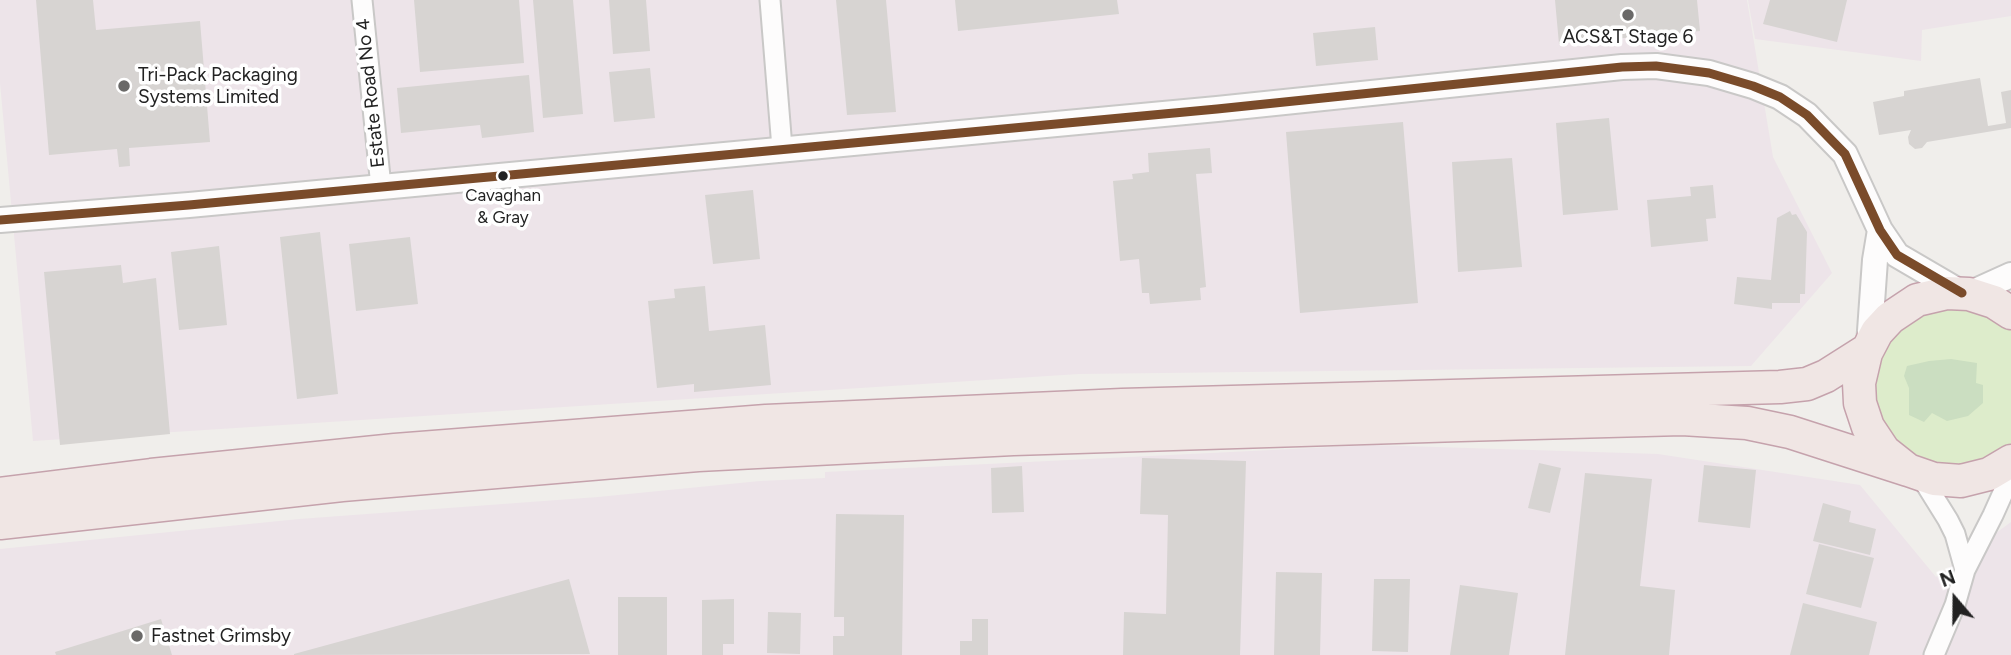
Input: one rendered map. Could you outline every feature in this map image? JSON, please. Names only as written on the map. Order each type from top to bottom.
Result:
[{"type":"highway","points":[[1914,472],[1884,451],[1864,418],[1859,383],[1868,347],[1882,326],[1903,307],[1932,295],[1966,294],[1994,302],[2011,313]]},
{"type":"highway","points":[[0,494],[382,451],[766,421],[1122,405],[1780,387],[1807,384],[1826,376],[1868,347]]},
{"type":"highway","points":[[0,523],[329,486],[698,455],[1013,439],[1355,428],[1682,419],[1724,421],[1790,432],[1941,480],[1961,481],[1989,474],[2011,461]]},
{"type":"street","name":"Estate Road No 4","points":[[362,0],[381,187]]},
{"type":"street","points":[[770,0],[782,148]]},
{"type":"street","points":[[0,220],[381,187],[1217,109],[1622,67],[1656,66],[1709,73],[1753,86],[1780,97],[1807,115],[1845,155],[1880,230],[1897,255],[1966,294],[2011,275]]},
{"type":"street","points":[[1868,347],[1880,230]]},
{"type":"street","points":[[1914,472],[1948,520],[1955,534],[1965,570]]},
{"type":"street","points":[[1934,655],[1951,615],[1965,570],[2011,475]]},
{"type":"shaded area","points":[[0,0],[1747,0],[1773,157],[1832,273],[1751,366],[1079,374],[33,441],[0,83]]},
{"type":"shaded area","points":[[1748,0],[2011,0],[2011,16],[1922,30],[1921,61],[1755,39]]},
{"type":"shaded area","points":[[1373,445],[1658,454],[1860,485],[1936,577],[2011,522],[2011,655],[0,655],[0,549],[299,519],[825,478],[825,472]]},
{"type":"green space","points":[[1933,308],[1972,308],[2011,330],[2011,444],[2001,453],[1970,467],[1933,466],[1900,449],[1874,409],[1874,366],[1892,333]]},
{"type":"green space","points":[[1951,359],[1977,363],[1976,383],[1983,385],[1983,403],[1968,416],[1947,421],[1932,413],[1924,422],[1909,415],[1909,388],[1904,376],[1907,366]]},
{"type":"building","name":"Tri-Pack Packaging Systems Limited","points":[[36,0],[93,0],[96,30],[200,21],[210,142],[129,148],[130,166],[119,167],[117,149],[49,155]]},
{"type":"building","points":[[414,0],[519,0],[524,63],[420,72]]},
{"type":"building","points":[[533,0],[573,0],[583,114],[543,118]]},
{"type":"building","points":[[609,0],[646,0],[650,51],[613,54]]},
{"type":"building","points":[[836,0],[886,0],[896,112],[847,115]]},
{"type":"building","points":[[955,0],[1117,0],[1119,14],[958,31]]},
{"type":"building","name":"ACS&T Stage 6","points":[[1555,0],[1697,0],[1700,31],[1559,44]]},
{"type":"building","points":[[1770,0],[1847,0],[1837,42],[1763,24]]},
{"type":"building","points":[[1375,27],[1378,60],[1316,66],[1313,33]]},
{"type":"building","points":[[650,68],[655,118],[614,122],[609,72]]},
{"type":"building","points":[[529,75],[534,132],[482,138],[480,125],[401,133],[397,88]]},
{"type":"building","points":[[1980,78],[1988,126],[2006,123],[2001,92],[2011,90],[2011,128],[1927,142],[1922,148],[1915,149],[1909,144],[1911,130],[1879,135],[1873,102],[1904,96],[1904,91]]},
{"type":"building","points":[[1609,118],[1618,210],[1563,215],[1556,123]]},
{"type":"building","points":[[1403,122],[1418,303],[1300,313],[1286,132]]},
{"type":"building","points":[[1210,148],[1212,173],[1196,174],[1206,287],[1200,288],[1201,300],[1150,304],[1149,293],[1142,293],[1139,259],[1120,261],[1113,181],[1133,179],[1132,174],[1149,172],[1148,153]]},
{"type":"building","points":[[1512,158],[1522,267],[1458,272],[1452,162]]},
{"type":"building","points":[[1713,185],[1716,218],[1706,219],[1708,241],[1651,247],[1647,200],[1691,196],[1690,187]]},
{"type":"building","points":[[753,190],[760,259],[713,264],[705,195]]},
{"type":"building","points":[[1790,211],[1792,215],[1796,214],[1807,232],[1805,294],[1800,294],[1800,303],[1772,303],[1772,309],[1734,304],[1737,277],[1771,280],[1777,218]]},
{"type":"building","points":[[320,232],[338,394],[297,399],[280,237]]},
{"type":"building","points":[[410,237],[418,304],[356,311],[349,244]]},
{"type":"building","points":[[219,246],[227,325],[179,330],[171,252]]},
{"type":"building","points":[[121,265],[123,283],[156,278],[170,434],[60,445],[44,272]]},
{"type":"building","points":[[705,286],[709,331],[765,325],[771,385],[694,392],[694,384],[657,388],[648,301],[675,298],[674,289]]},
{"type":"building","points":[[1142,458],[1246,461],[1240,655],[1123,655],[1124,612],[1166,614],[1168,515],[1140,514]]},
{"type":"building","points":[[1539,463],[1561,468],[1550,513],[1528,508]]},
{"type":"building","points":[[1704,465],[1756,470],[1750,528],[1698,522]]},
{"type":"building","points":[[1022,466],[1024,512],[992,513],[991,468]]},
{"type":"building","points":[[1585,473],[1652,479],[1640,586],[1675,590],[1669,655],[1565,655]]},
{"type":"building","points":[[1823,503],[1851,511],[1849,522],[1876,529],[1870,555],[1813,541]]},
{"type":"building","points":[[836,514],[904,515],[902,655],[833,655],[833,636],[844,636],[844,617],[834,617]]},
{"type":"building","points":[[1819,544],[1874,558],[1861,608],[1806,594]]},
{"type":"building","points":[[1276,572],[1322,573],[1320,655],[1274,655]]},
{"type":"building","points":[[569,579],[590,654],[294,655],[294,654]]},
{"type":"building","points":[[1374,579],[1410,579],[1408,652],[1372,651]]},
{"type":"building","points":[[1460,585],[1518,593],[1509,655],[1450,655]]},
{"type":"building","points":[[618,597],[667,597],[667,655],[618,655]]},
{"type":"building","points":[[734,599],[734,644],[723,644],[723,655],[702,655],[702,600]]},
{"type":"building","points":[[1803,603],[1877,622],[1869,655],[1790,655]]},
{"type":"building","points":[[768,612],[801,613],[800,654],[767,653]]},
{"type":"building","name":"Fastnet Grimsby","points":[[161,619],[172,655],[56,655],[55,652]]},
{"type":"building","points":[[972,619],[988,619],[988,655],[960,655],[960,641],[972,641]]},
{"type":"transit line","points":[[0,220],[189,205],[1217,109],[1622,67],[1656,66],[1709,73],[1753,86],[1780,97],[1807,115],[1845,154],[1880,230],[1897,255],[1962,293]]},
{"type":"place","name":"ACS&T Stage 6","points":[[1628,15]]},
{"type":"place","name":"Tri-Pack Packaging Systems Limited","points":[[124,86]]},
{"type":"place","name":"Cavaghan & Gray","points":[[503,176]]},
{"type":"place","name":"Fastnet Grimsby","points":[[137,636]]}]
